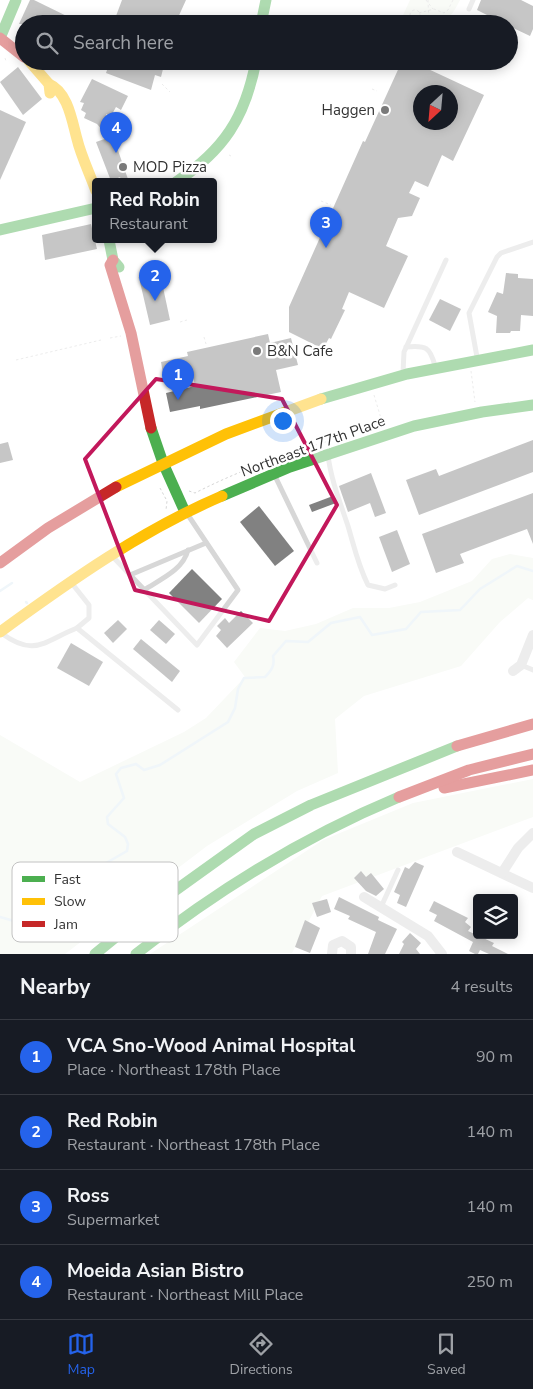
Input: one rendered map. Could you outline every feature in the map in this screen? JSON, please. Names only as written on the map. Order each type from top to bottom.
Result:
[{"type":"main road","points":[[263,15],[266,0]]},
{"type":"main road","points":[[13,1],[0,38],[15,50]]},
{"type":"main road","points":[[37,70],[49,84],[56,87],[71,114],[77,129],[76,137],[92,180]]},
{"type":"main road","points":[[183,178],[194,171],[227,138],[239,120],[249,96],[254,70]]},
{"type":"main road","points":[[0,230],[92,209]]},
{"type":"main road","points":[[110,243],[113,260],[118,264],[126,297],[123,304],[151,429],[163,463],[185,512]]},
{"type":"main road","points":[[0,563],[55,523],[163,463],[211,440],[305,403],[403,374],[533,350]]},
{"type":"main road","name":"Northeast 177th Place","points":[[0,632],[69,581],[185,512],[274,474],[414,426],[477,413],[533,405]]},
{"type":"main road","points":[[178,889],[254,834],[310,805],[465,743],[533,724]]},
{"type":"main road","points":[[178,923],[214,896],[319,834],[392,799],[461,772],[533,754]]},
{"type":"main road","points":[[392,799],[533,770]]},
{"type":"main road","points":[[95,954],[110,942]]},
{"type":"main road","points":[[136,954],[152,942]]},
{"type":"street","points":[[517,668],[533,635]]},
{"type":"street","points":[[502,873],[518,848],[533,833]]},
{"type":"street","points":[[457,852],[533,888]]},
{"type":"street","points":[[364,897],[428,936],[442,954]]},
{"type":"street","points":[[332,954],[333,945],[342,941],[351,947],[351,954]]},
{"type":"lane","points":[[469,9],[473,0]]},
{"type":"lane","points":[[474,360],[469,313],[497,257],[533,242]]},
{"type":"lane","points":[[403,374],[402,361],[406,347],[446,260]]},
{"type":"lane","points":[[406,347],[425,347],[432,353],[435,367]]},
{"type":"lane","points":[[328,454],[331,479],[360,569],[368,585],[385,590],[395,585]]},
{"type":"lane","points":[[274,474],[317,563]]},
{"type":"lane","points":[[112,556],[197,645],[238,590],[185,512]]},
{"type":"lane","points":[[130,575],[206,543]]},
{"type":"lane","points":[[144,590],[186,561],[188,550]]},
{"type":"lane","points":[[0,632],[20,645],[33,647],[77,628],[89,618],[89,605],[69,581]]},
{"type":"lane","points":[[77,628],[178,710]]},
{"type":"lane","points":[[517,668],[533,670]]},
{"type":"lane","points":[[381,907],[398,870]]},
{"type":"path","points":[[427,1],[434,9],[444,13],[448,10],[453,0]]},
{"type":"path","points":[[427,1],[428,15]]},
{"type":"path","points":[[411,15],[414,10],[419,13],[434,9]]},
{"type":"path","points":[[162,84],[170,92]]},
{"type":"path","points":[[372,89],[377,91]]},
{"type":"path","points":[[321,201],[331,205]]},
{"type":"path","points":[[180,322],[187,320]]},
{"type":"path","points":[[110,338],[119,336]]},
{"type":"path","points":[[204,337],[206,344]]},
{"type":"path","points":[[16,360],[101,340]]},
{"type":"path","points":[[474,360],[477,413]]},
{"type":"path","points":[[372,391],[383,425]]},
{"type":"path","points":[[160,488],[167,501],[165,512]]},
{"type":"highlighted area","points":[[156,379],[282,399],[337,505],[269,621],[135,590],[85,459]]},
{"type":"shaded area","points":[[410,0],[460,0],[451,15],[403,15]]},
{"type":"shaded area","points":[[510,554],[533,558],[533,600],[528,598],[500,622],[461,666],[364,696],[335,719],[338,773],[297,791],[207,846],[178,868],[178,862],[12,862],[12,942],[81,942],[65,954],[0,954],[0,735],[80,782],[184,732],[206,718],[245,677],[234,662],[260,628],[285,631],[316,624],[353,608],[389,608],[420,602],[472,581],[492,559]]},
{"type":"shaded area","points":[[533,779],[533,817],[322,896],[292,953],[150,954],[168,942],[178,942],[178,936],[323,840],[413,803]]},
{"type":"building","points":[[30,0],[34,0],[65,15],[23,15]]},
{"type":"building","points":[[122,0],[186,0],[179,15],[116,15]]},
{"type":"building","points":[[481,0],[521,0],[533,6],[533,29],[530,36],[518,30],[518,15],[487,15],[477,10]]},
{"type":"building","points":[[15,70],[20,70],[42,99],[23,115],[0,82]]},
{"type":"building","points":[[107,70],[163,70],[161,77],[155,75],[151,90],[106,73]]},
{"type":"building","points":[[398,70],[430,70],[484,95],[453,161],[442,155],[428,187],[415,181],[409,193],[420,198],[412,216],[398,218],[386,246],[408,256],[384,308],[349,292],[342,309],[345,310],[331,339],[329,338],[323,349],[289,332],[289,307],[363,141],[365,142]]},
{"type":"building","points":[[92,79],[128,96],[121,110],[116,107],[111,116],[106,114],[108,124],[104,132],[97,124],[84,118],[86,113],[81,110],[84,103],[80,102]]},
{"type":"building","points":[[0,110],[26,122],[0,180]]},
{"type":"building","points":[[113,136],[128,178],[110,178],[96,142]]},
{"type":"building","points":[[91,224],[92,243],[96,243],[97,249],[45,260],[42,235]]},
{"type":"building","points":[[506,273],[518,274],[518,278],[533,279],[533,316],[521,315],[520,331],[496,333],[497,316],[488,312],[497,292],[503,294]]},
{"type":"building","points":[[161,278],[170,320],[150,325],[140,282]]},
{"type":"building","points":[[440,299],[461,309],[450,331],[429,320]]},
{"type":"building","points":[[268,334],[270,343],[291,338],[298,365],[276,370],[281,392],[200,409],[200,406],[170,412],[166,393],[195,386],[191,368],[163,374],[161,362],[188,356],[187,352]]},
{"type":"building","points":[[533,440],[533,472],[419,515],[406,480],[436,469],[439,476]]},
{"type":"building","points":[[8,442],[13,460],[0,463],[0,444]]},
{"type":"building","points":[[371,473],[386,513],[375,517],[370,503],[348,512],[339,486]]},
{"type":"building","points":[[533,493],[533,544],[527,529],[460,554],[464,563],[436,573],[422,534]]},
{"type":"building","points":[[333,496],[336,503],[312,512],[309,505]]},
{"type":"building","points":[[259,506],[294,551],[275,566],[240,522]]},
{"type":"building","points":[[397,530],[410,564],[392,572],[379,537]]},
{"type":"building","points":[[192,569],[222,599],[199,623],[169,593]]},
{"type":"building","points":[[241,611],[253,623],[227,648],[216,636],[221,630],[217,626],[225,618],[229,623]]},
{"type":"building","points":[[118,620],[127,629],[113,643],[104,633]]},
{"type":"building","points":[[159,620],[175,634],[166,644],[150,630]]},
{"type":"building","points":[[141,639],[180,671],[172,682],[133,649]]},
{"type":"building","points":[[71,643],[103,662],[89,686],[57,668]]},
{"type":"building","points":[[415,862],[424,866],[406,907],[397,903],[400,895],[394,892],[405,867],[409,869]]},
{"type":"building","points":[[361,871],[366,877],[371,873],[384,889],[376,896],[366,891],[354,878]]},
{"type":"building","points":[[339,897],[379,917],[378,920],[397,929],[385,954],[368,954],[376,932],[348,919],[350,916],[334,909]]},
{"type":"building","points":[[327,899],[331,912],[317,917],[312,903]]},
{"type":"building","points":[[434,901],[468,918],[465,922],[471,927],[468,931],[473,933],[473,939],[485,939],[494,943],[492,946],[508,954],[489,954],[480,950],[478,954],[475,954],[469,951],[473,942],[434,921],[437,915],[429,911]]},
{"type":"building","points":[[305,920],[320,928],[310,953],[295,947]]},
{"type":"building","points":[[410,933],[421,943],[416,949],[420,954],[399,954],[404,944],[402,942]]},
{"type":"waterway","points":[[108,862],[127,851],[128,844],[125,837],[108,824],[107,817],[124,798],[116,774],[121,768],[136,764],[144,770],[160,765],[228,722],[235,708],[238,689],[244,678],[265,677],[274,662],[273,656],[286,641],[308,642],[331,623],[360,617],[372,635],[406,629],[421,612],[460,610],[480,589],[517,566],[533,571]]},
{"type":"waterway","points":[[0,591],[12,583]]},
{"type":"waterway","points":[[0,917],[12,920]]},
{"type":"traffic: fast","points":[[0,38],[16,0]]},
{"type":"traffic: fast","points":[[263,15],[266,0]]},
{"type":"traffic: fast","points":[[182,178],[207,158],[230,131],[246,99],[254,70]]},
{"type":"traffic: fast","points":[[0,230],[92,209]]},
{"type":"traffic: fast","points":[[110,243],[113,260],[119,267]]},
{"type":"traffic: fast","points":[[321,399],[407,374],[533,350]]},
{"type":"traffic: fast","points":[[222,496],[290,467],[414,426],[482,412],[533,405]]},
{"type":"traffic: fast","points":[[151,428],[163,463],[185,512]]},
{"type":"traffic: fast","points":[[178,889],[254,834],[311,805],[457,746]]},
{"type":"traffic: fast","points":[[178,923],[229,887],[295,847],[399,797]]},
{"type":"traffic: fast","points":[[95,954],[110,942]]},
{"type":"traffic: fast","points":[[136,954],[152,942]]},
{"type":"traffic: slow","points":[[37,70],[49,84],[50,93]]},
{"type":"traffic: slow","points":[[49,84],[61,93],[65,100],[92,181]]},
{"type":"traffic: slow","points":[[116,487],[226,434],[321,399]]},
{"type":"traffic: slow","points":[[0,632],[107,558],[163,524],[222,496]]},
{"type":"traffic: jam","points":[[0,38],[15,50]]},
{"type":"traffic: jam","points":[[113,260],[110,265],[131,333],[151,428]]},
{"type":"traffic: jam","points":[[0,563],[48,528],[116,487]]},
{"type":"traffic: jam","points":[[457,746],[533,724]]},
{"type":"traffic: jam","points":[[399,797],[469,770],[533,754]]},
{"type":"traffic: jam","points":[[444,788],[533,770]]},
{"type":"place","name":"Haggen","points":[[385,110]]},
{"type":"place","name":"Moeida Asian Bistro","points":[[116,153]]},
{"type":"place","name":"MOD Pizza","points":[[123,167]]},
{"type":"place","name":"Ross","points":[[326,248]]},
{"type":"place","name":"Red Robin","points":[[155,301]]},
{"type":"place","name":"B&N Cafe","points":[[257,351]]},
{"type":"place","name":"VCA Sno-Wood Animal Hospital","points":[[178,400]]}]
